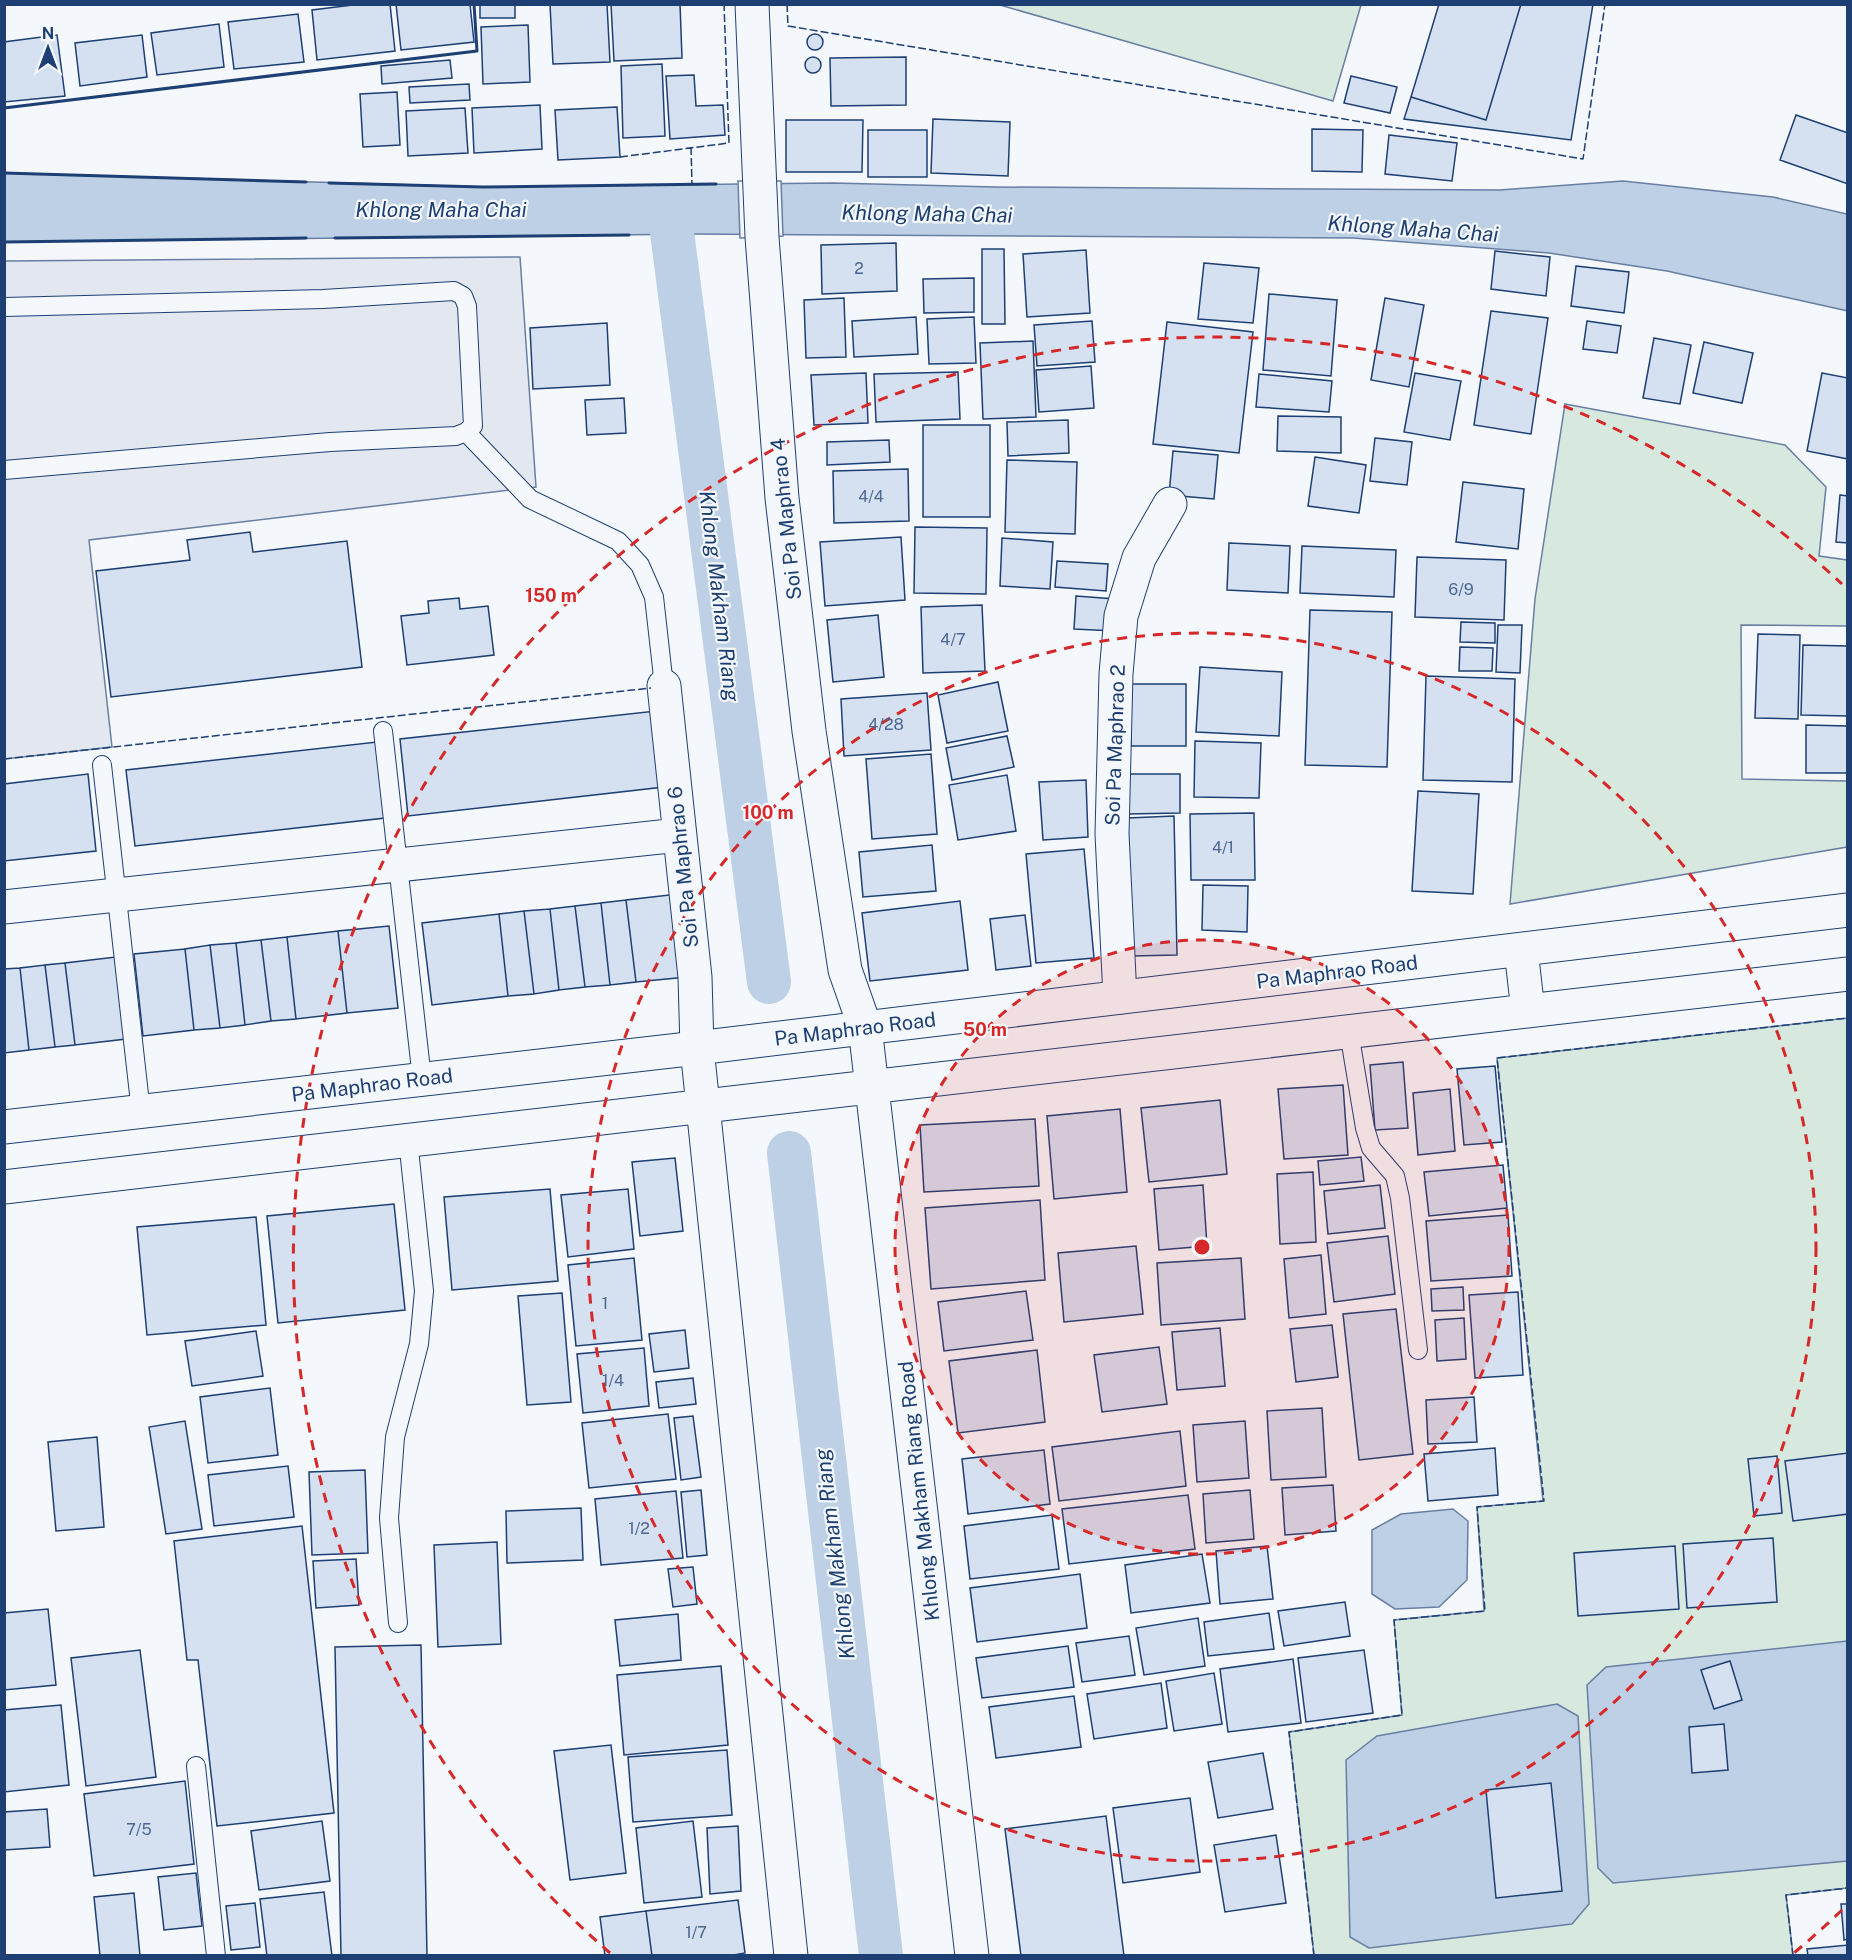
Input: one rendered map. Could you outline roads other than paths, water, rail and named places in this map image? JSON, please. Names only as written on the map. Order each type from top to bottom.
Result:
[{"type":"street","name":"Soi Pa Maphrao 4","points":[[752,4],[762,237],[782,498],[809,731],[845,970],[865,1027]]},
{"type":"street","name":"Soi Pa Maphrao 2","points":[[1120,997],[1112,834],[1116,674],[1121,616],[1139,558],[1170,504]]},
{"type":"street","name":"Soi Pa Maphrao 6","points":[[664,686],[695,977],[697,1048]]},
{"type":"street","points":[[4,907],[679,835]]},
{"type":"street","name":"Pa Maphrao Road","points":[[4,1127],[697,1048],[1848,910]]},
{"type":"street","points":[[1521,950],[1528,1011]]},
{"type":"street","points":[[4,1187],[1848,974]]},
{"type":"street","name":"Khlong Makham Riang Road","points":[[865,1027],[972,1956]]},
{"type":"street","points":[[697,1048],[791,1956]]},
{"type":"lane","points":[[4,307],[323,299],[454,291],[464,296],[467,306],[473,426],[456,436],[330,442],[4,470]]},
{"type":"lane","points":[[466,432],[530,500],[618,541],[640,565],[654,597],[664,686]]},
{"type":"lane","points":[[383,731],[422,1079]]},
{"type":"lane","points":[[102,765],[141,1112]]},
{"type":"lane","points":[[1349,1032],[1365,1128],[1371,1148],[1395,1176],[1400,1198],[1418,1350]]},
{"type":"lane","points":[[398,1623],[389,1518],[390,1495],[395,1437],[419,1344],[424,1291],[408,1140]]},
{"type":"lane","points":[[196,1766],[216,1956]]},
{"type":"water","name":"Khlong Maha Chai","points":[[5,173],[483,187],[833,183],[996,187],[1500,190],[1623,181],[1773,197],[1847,214],[1848,311],[1667,271],[1549,253],[1353,238],[694,234],[5,242]]},
{"type":"water","points":[[1453,1509],[1468,1521],[1467,1580],[1439,1607],[1395,1609],[1372,1594],[1372,1530],[1401,1514]]},
{"type":"water","points":[[1847,1641],[1847,1861],[1613,1883],[1598,1868],[1587,1685],[1606,1667]]},
{"type":"water","points":[[1557,1704],[1578,1716],[1589,1904],[1572,1924],[1369,1948],[1350,1937],[1346,1760],[1377,1736]]},
{"type":"waterway","name":"Khlong Makham Riang","points":[[669,209],[769,982]]},
{"type":"waterway","name":"Khlong Makham Riang","points":[[789,1153],[881,1956]]}]
